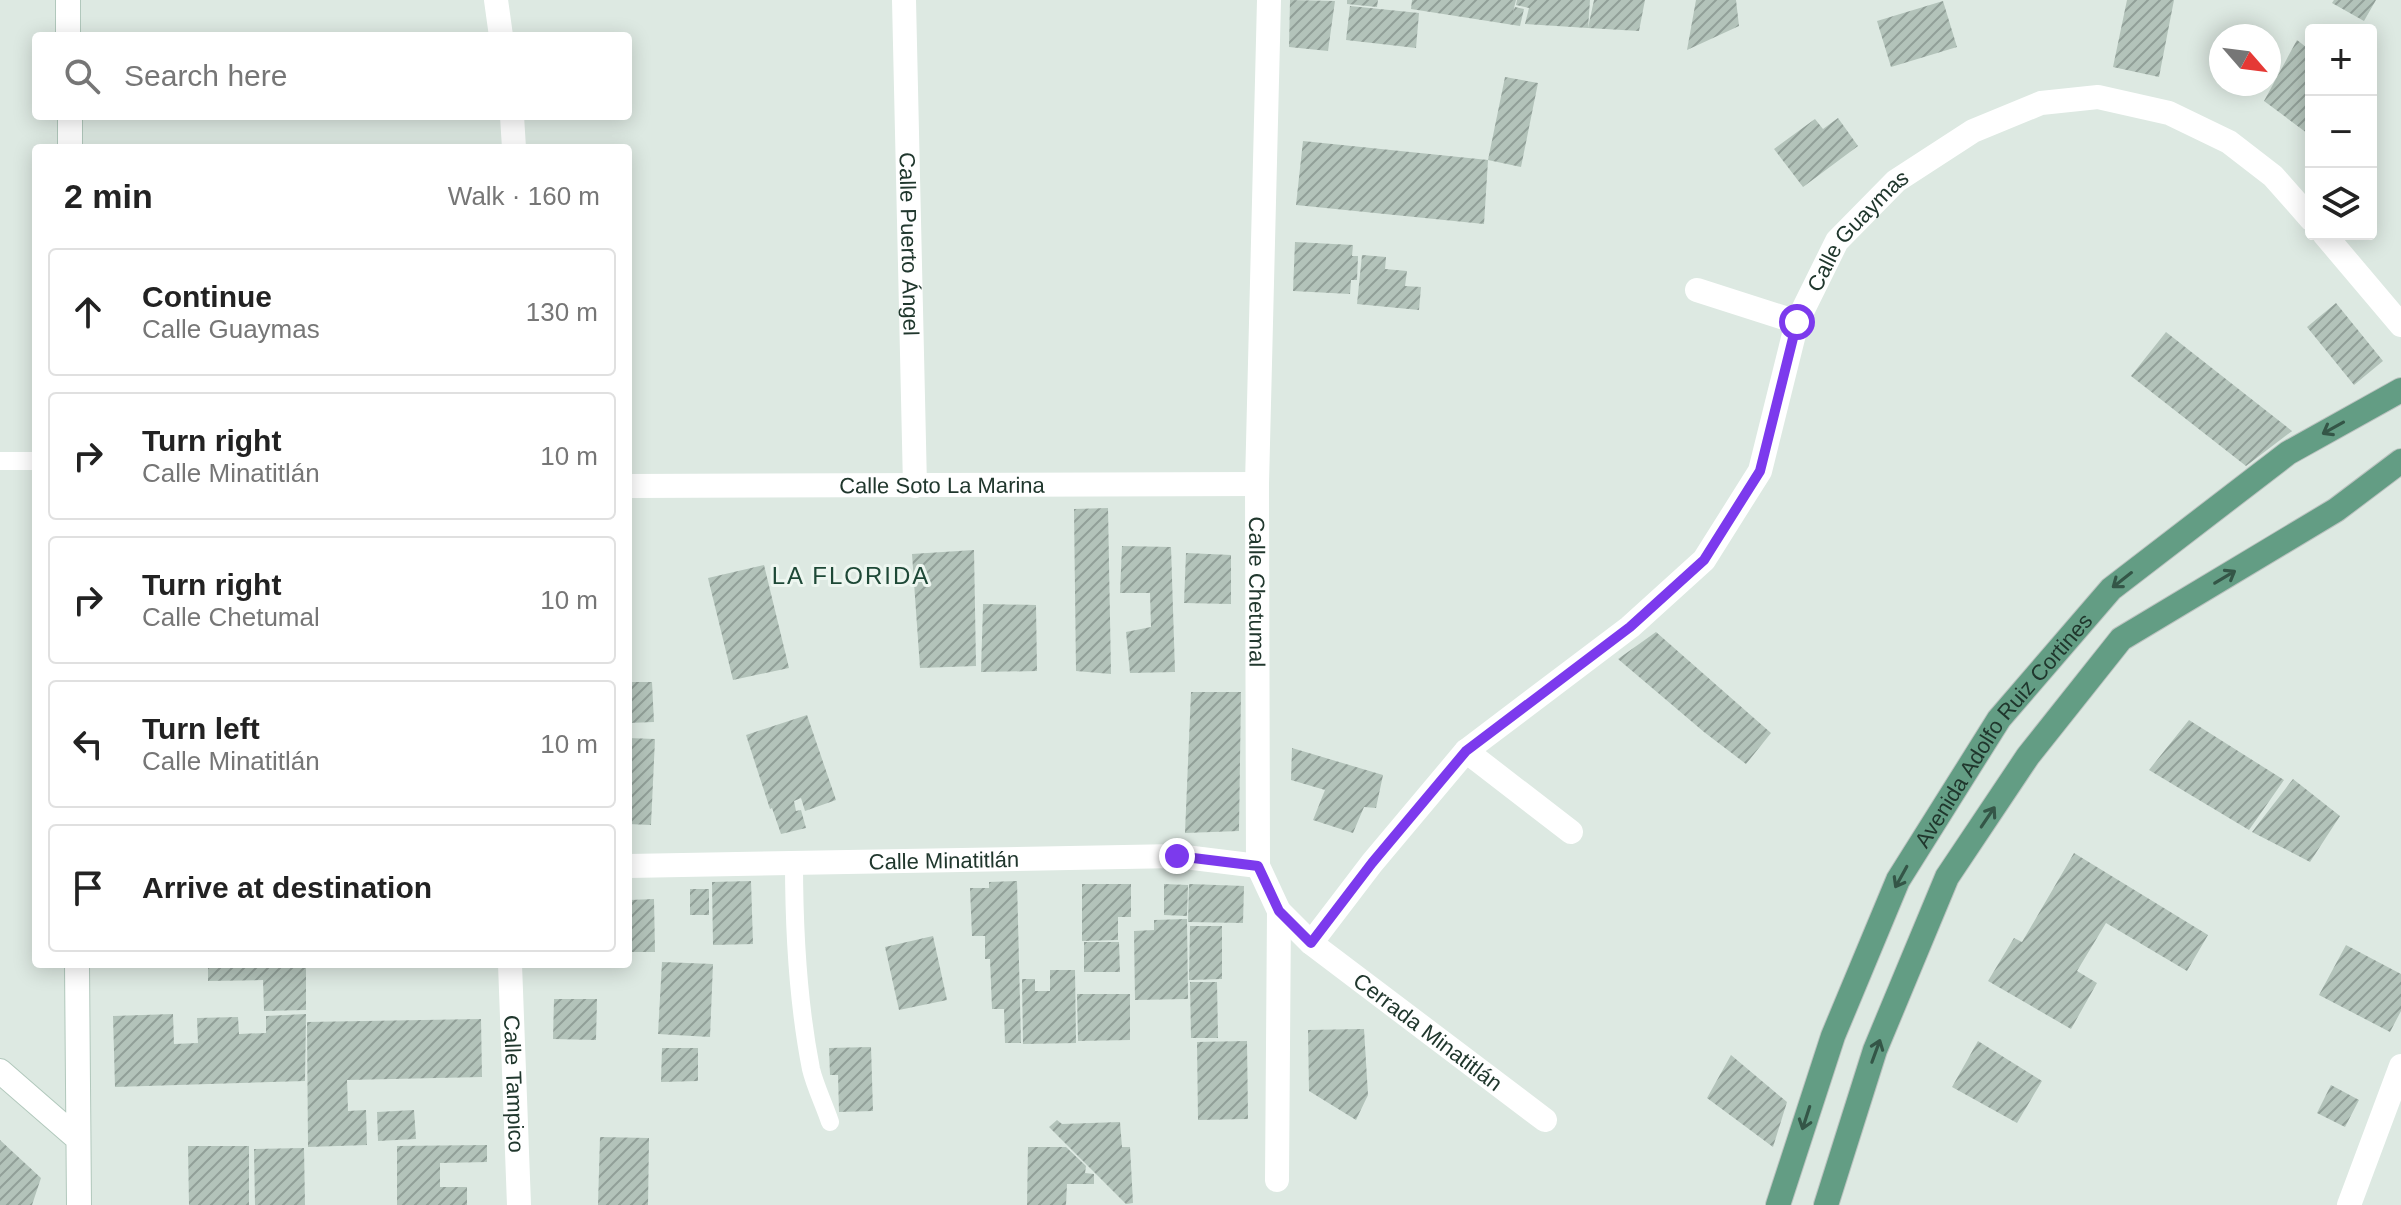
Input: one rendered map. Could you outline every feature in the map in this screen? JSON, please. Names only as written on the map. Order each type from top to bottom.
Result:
[{"type":"main road","name":"Avenida Adolfo Ruiz Cortines","points":[[1778,1205],[1833,1036],[1898,880],[1999,719],[2111,589],[2288,453],[2401,390]]},
{"type":"main road","name":"Avenida Adolfo Ruiz Cortines","points":[[1826,1205],[1875,1050],[1947,877],[2028,756],[2121,639],[2336,510],[2401,461]]},
{"type":"street","points":[[68,0],[68,32]]},
{"type":"street","points":[[496,0],[500,32]]},
{"type":"street","name":"Calle Puerto Ángel","points":[[904,0],[915,486]]},
{"type":"street","name":"Calle Chetumal","points":[[1269,0],[1257,484],[1258,866],[1279,911],[1277,1180]]},
{"type":"street","name":"Calle Guaymas","points":[[1311,943],[1372,863],[1466,751],[1630,627],[1704,560],[1760,471],[1797,322],[1837,241],[1896,181],[1973,131],[2041,103],[2098,97],[2169,113],[2229,142],[2273,176],[2305,212]]},
{"type":"street","points":[[70,120],[70,144]]},
{"type":"street","points":[[512,120],[514,144]]},
{"type":"street","points":[[2329,240],[2401,325]]},
{"type":"street","points":[[1697,290],[1797,322]]},
{"type":"street","name":"Calle Soto La Marina","points":[[632,486],[1257,484]]},
{"type":"street","points":[[1466,751],[1571,832]]},
{"type":"street","name":"Calle Minatitlán","points":[[632,866],[1177,856],[1258,866]]},
{"type":"street","points":[[1279,911],[1311,943]]},
{"type":"street","name":"Cerrada Minatitlán","points":[[1311,943],[1545,1120]]},
{"type":"street","points":[[77,968],[79,1205]]},
{"type":"street","name":"Calle Tampico","points":[[510,968],[519,1205]]},
{"type":"street","points":[[2349,1205],[2401,1066]]},
{"type":"street","points":[[0,1071],[77,1138]]},
{"type":"lane","points":[[0,461],[32,461]]},
{"type":"lane","points":[[794,862],[802,1001],[811,1071],[830,1122]]},
{"type":"building","points":[[1290,0],[1335,1],[1328,51],[1289,47]]},
{"type":"building","points":[[1347,0],[1378,0],[1377,7],[1347,4]]},
{"type":"building","points":[[1412,0],[1516,0],[1513,12],[1515,7],[1524,9],[1520,26],[1411,9]]},
{"type":"building","points":[[1517,0],[1590,0],[1588,28],[1525,24],[1529,8],[1516,5]]},
{"type":"building","points":[[1594,0],[1645,0],[1639,31],[1588,28]]},
{"type":"building","points":[[1696,0],[1736,0],[1739,26],[1687,50]]},
{"type":"building","points":[[2127,0],[2174,0],[2159,77],[2113,67]]},
{"type":"building","points":[[2334,0],[2376,0],[2364,21],[2332,3]]},
{"type":"building","points":[[1943,1],[1957,47],[1891,67],[1877,21]]},
{"type":"building","points":[[1350,6],[1419,13],[1416,48],[1346,40]]},
{"type":"building","points":[[2297,40],[2305,46],[2305,132],[2264,101],[2267,96],[2281,96],[2281,70]]},
{"type":"building","points":[[1505,77],[1538,83],[1521,167],[1488,160]]},
{"type":"building","points":[[1838,118],[1858,146],[1803,187],[1774,149],[1815,119],[1823,129]]},
{"type":"building","points":[[1303,141],[1488,160],[1484,224],[1296,205]]},
{"type":"building","points":[[1295,242],[1353,245],[1352,256],[1358,256],[1357,280],[1351,280],[1350,294],[1293,291]]},
{"type":"building","points":[[1362,255],[1386,257],[1385,269],[1407,271],[1405,286],[1421,287],[1419,310],[1357,304]]},
{"type":"building","points":[[2336,303],[2383,361],[2354,385],[2307,327]]},
{"type":"building","points":[[2166,332],[2292,431],[2246,466],[2131,376]]},
{"type":"building","points":[[1108,508],[1111,674],[1076,671],[1074,509]]},
{"type":"building","points":[[1122,546],[1171,547],[1175,672],[1130,673],[1126,632],[1151,627],[1150,593],[1120,593]]},
{"type":"building","points":[[974,550],[976,666],[920,668],[912,554]]},
{"type":"building","points":[[1186,553],[1231,555],[1231,604],[1184,603]]},
{"type":"building","points":[[764,565],[789,668],[733,680],[708,578]]},
{"type":"building","points":[[983,604],[1036,605],[1037,671],[981,672]]},
{"type":"building","points":[[1656,632],[1771,733],[1746,764],[1618,659]]},
{"type":"building","points":[[632,682],[652,682],[654,722],[632,723]]},
{"type":"building","points":[[1191,692],[1241,692],[1239,831],[1185,833]]},
{"type":"building","points":[[807,715],[836,800],[805,811],[801,798],[794,801],[796,811],[801,810],[806,828],[781,834],[746,735]]},
{"type":"building","points":[[2189,720],[2284,780],[2249,830],[2149,770]]},
{"type":"building","points":[[632,738],[655,739],[651,825],[632,824]]},
{"type":"building","points":[[1292,748],[1383,775],[1376,808],[1364,807],[1353,833],[1313,820],[1325,790],[1291,780]]},
{"type":"building","points":[[2293,779],[2340,816],[2310,862],[2252,832]]},
{"type":"building","points":[[2074,853],[2208,935],[2187,971],[2106,923],[2077,971],[2097,983],[2071,1029],[1988,981],[2014,938],[2022,942]]},
{"type":"building","points":[[751,881],[753,944],[713,945],[712,882]]},
{"type":"building","points":[[1017,881],[1021,1043],[1005,1043],[1004,1009],[992,1009],[990,959],[985,959],[985,936],[972,936],[970,888],[989,888],[989,882]]},
{"type":"building","points":[[1082,884],[1131,884],[1131,917],[1118,917],[1118,940],[1082,941]]},
{"type":"building","points":[[1164,884],[1188,885],[1187,916],[1164,915]]},
{"type":"building","points":[[1189,884],[1244,886],[1243,923],[1188,922]]},
{"type":"building","points":[[690,889],[709,889],[709,915],[690,915]]},
{"type":"building","points":[[654,899],[655,952],[632,952],[632,900]]},
{"type":"building","points":[[1187,919],[1188,999],[1135,1000],[1134,931],[1154,930],[1154,920]]},
{"type":"building","points":[[1190,926],[1222,926],[1222,979],[1189,980]]},
{"type":"building","points":[[933,936],[947,1000],[899,1010],[885,947]]},
{"type":"building","points":[[1084,942],[1119,942],[1120,972],[1084,972]]},
{"type":"building","points":[[2346,945],[2401,974],[2401,1011],[2390,1032],[2319,995]]},
{"type":"building","points":[[662,962],[713,964],[710,1037],[658,1034]]},
{"type":"building","points":[[208,968],[306,968],[306,1010],[264,1011],[263,980],[208,981]]},
{"type":"building","points":[[1050,970],[1075,970],[1076,1043],[1023,1044],[1022,979],[1035,979],[1035,991],[1050,991]]},
{"type":"building","points":[[1190,982],[1217,982],[1218,1038],[1191,1038]]},
{"type":"building","points":[[1077,994],[1130,994],[1130,1040],[1078,1041]]},
{"type":"building","points":[[554,999],[597,999],[596,1040],[553,1039]]},
{"type":"building","points":[[173,1014],[174,1044],[198,1043],[197,1018],[238,1017],[239,1034],[266,1033],[266,1016],[306,1014],[305,1081],[115,1087],[113,1016]]},
{"type":"building","points":[[481,1019],[482,1077],[347,1080],[348,1111],[366,1110],[367,1145],[308,1147],[307,1022]]},
{"type":"building","points":[[1364,1029],[1368,1095],[1356,1120],[1309,1091],[1308,1030]]},
{"type":"building","points":[[1247,1041],[1248,1119],[1198,1120],[1197,1042]]},
{"type":"building","points":[[1978,1041],[2042,1081],[2017,1123],[1952,1087]]},
{"type":"building","points":[[871,1047],[873,1111],[839,1112],[838,1075],[830,1075],[829,1048]]},
{"type":"building","points":[[662,1048],[698,1048],[698,1081],[661,1082]]},
{"type":"building","points":[[1731,1055],[1787,1102],[1773,1147],[1707,1098]]},
{"type":"building","points":[[2331,1085],[2359,1100],[2345,1127],[2317,1113]]},
{"type":"building","points":[[414,1110],[416,1139],[378,1141],[377,1112]]},
{"type":"building","points":[[1057,1120],[1062,1124],[1120,1122],[1122,1147],[1130,1147],[1133,1203],[1126,1204],[1049,1127]]},
{"type":"building","points":[[600,1137],[649,1138],[648,1205],[598,1205]]},
{"type":"building","points":[[0,1140],[41,1178],[32,1205],[0,1205]]},
{"type":"building","points":[[487,1145],[487,1162],[440,1163],[440,1187],[467,1187],[467,1205],[397,1205],[397,1146]]},
{"type":"building","points":[[188,1146],[249,1146],[249,1205],[189,1205]]},
{"type":"building","points":[[1028,1147],[1066,1147],[1086,1166],[1085,1173],[1094,1174],[1094,1184],[1067,1184],[1066,1205],[1027,1205]]},
{"type":"building","points":[[304,1148],[305,1205],[255,1205],[254,1149]]},
{"type":"district","name":"LA FLORIDA","points":[[851,575]]},
{"type":"route","points":[[1177,856],[1258,866],[1279,911],[1311,943],[1372,863],[1466,751],[1630,627],[1704,560],[1760,471],[1797,322]]}]
